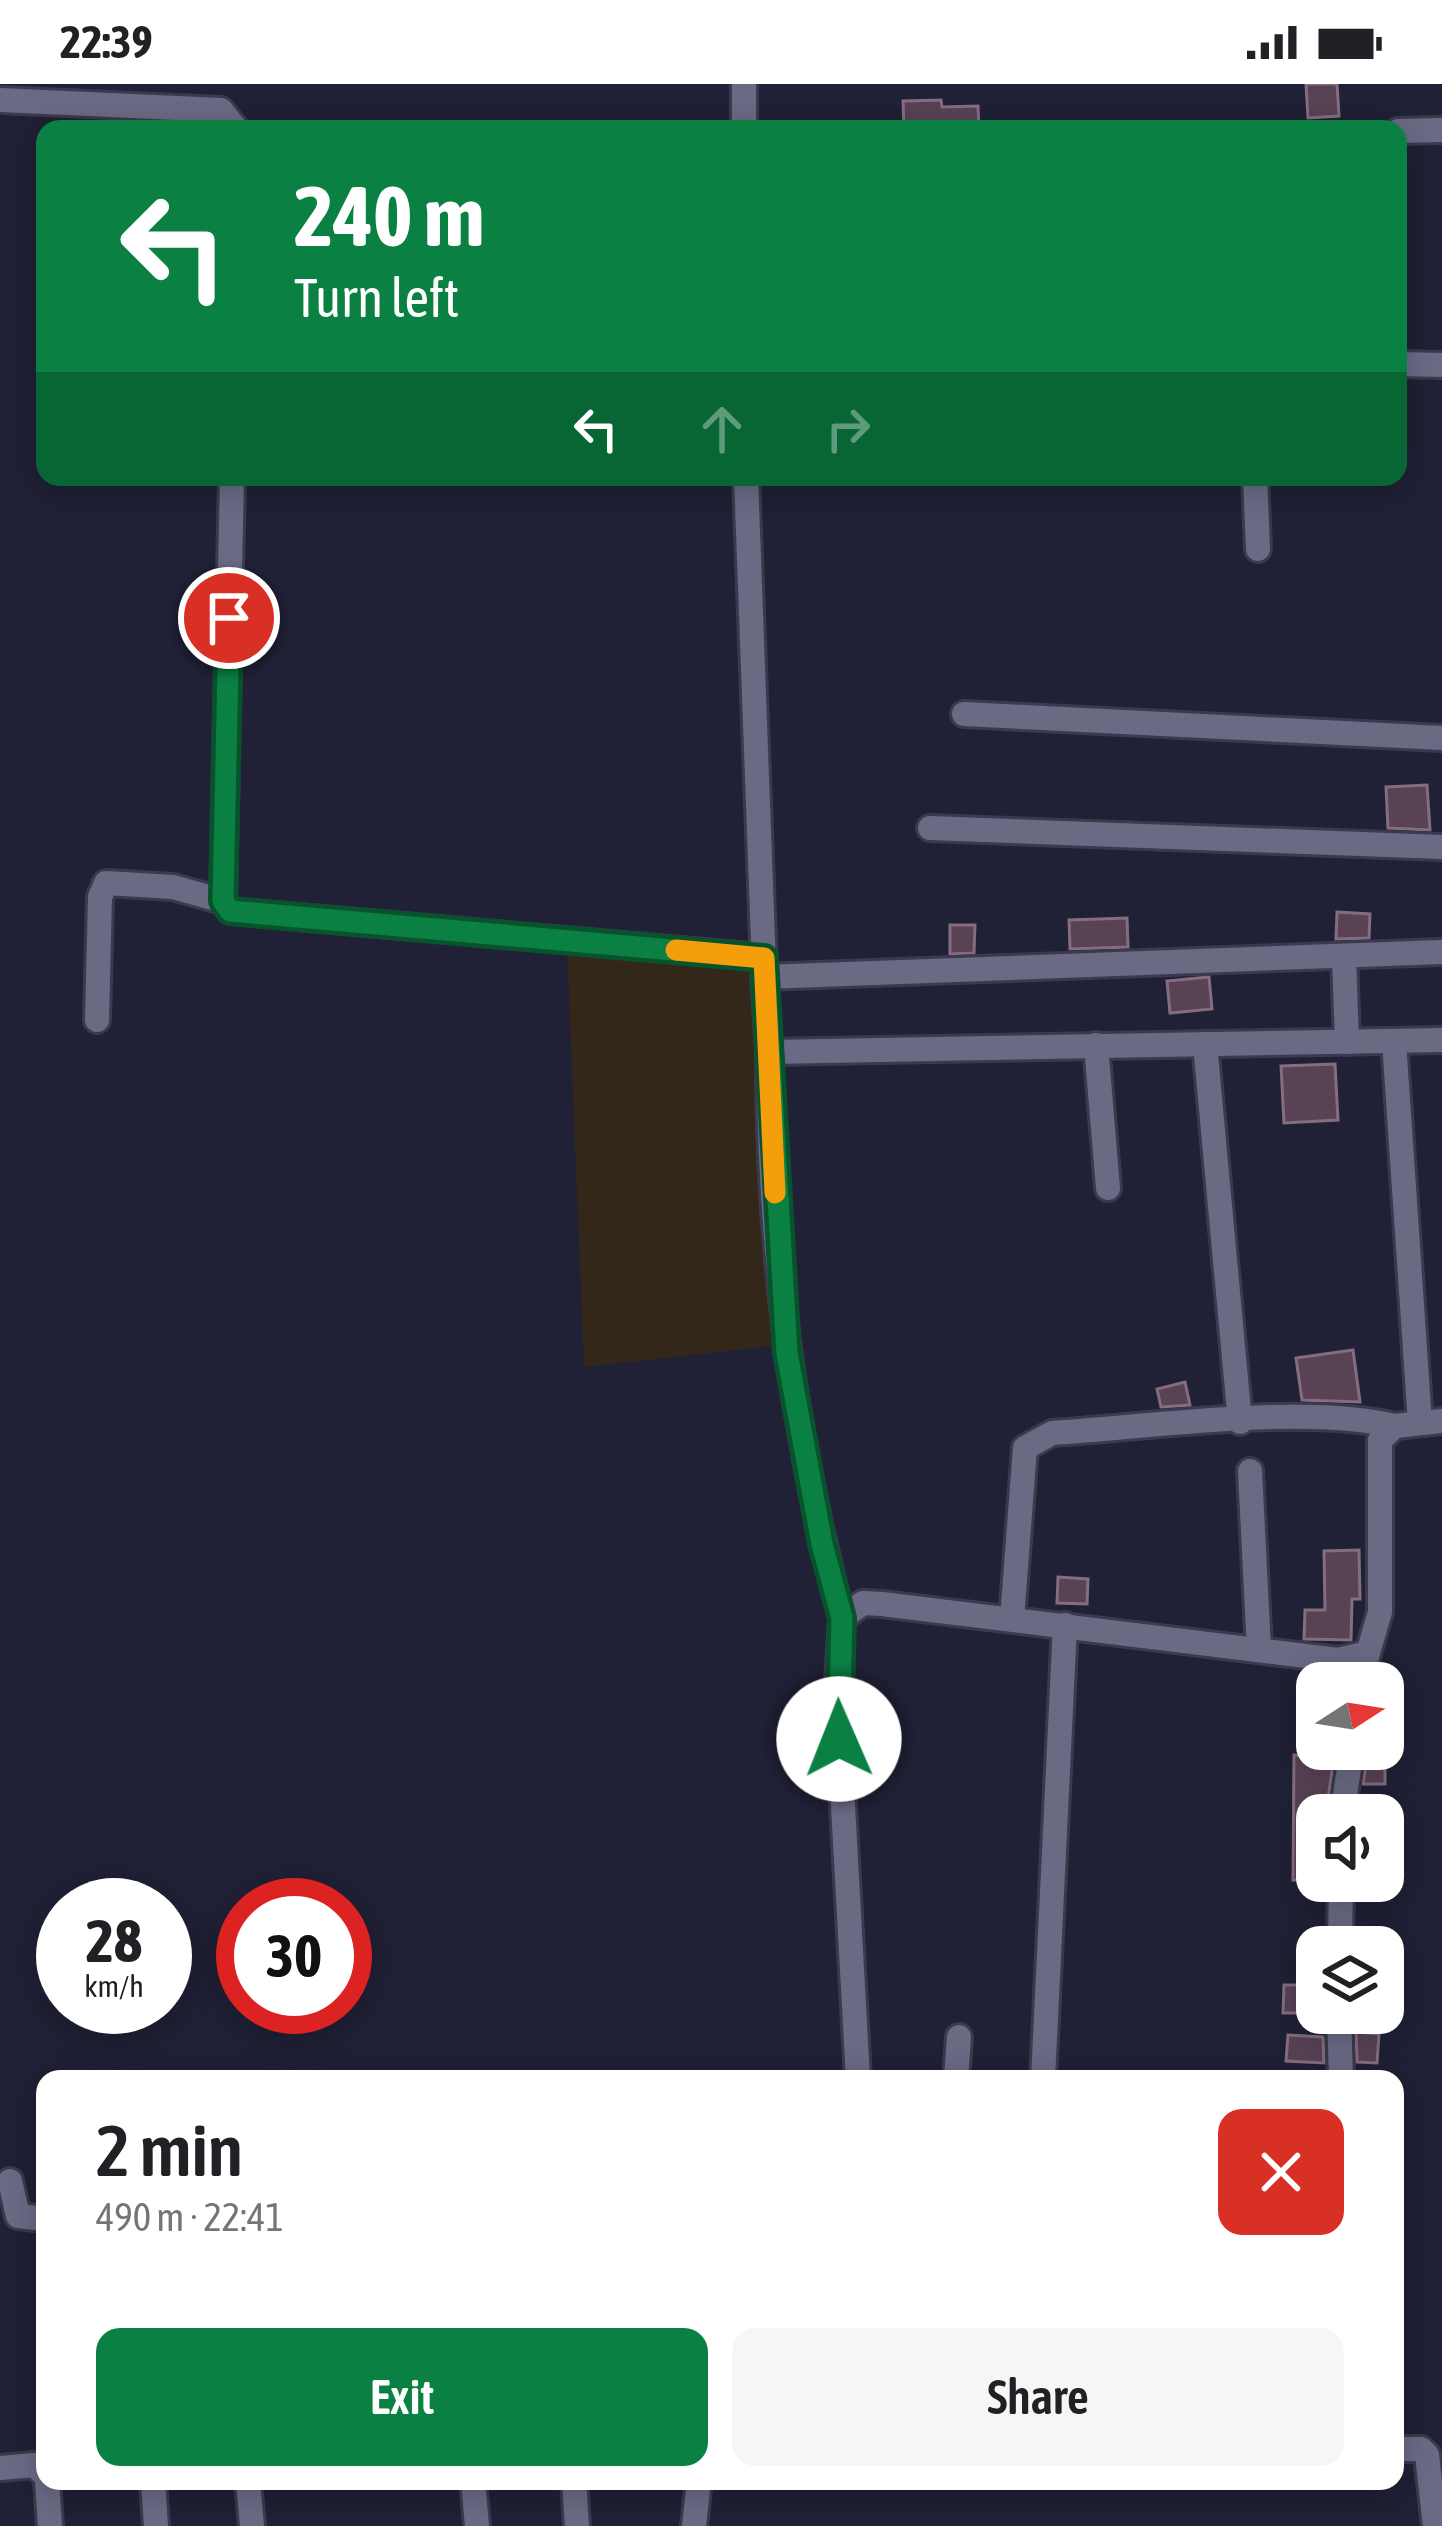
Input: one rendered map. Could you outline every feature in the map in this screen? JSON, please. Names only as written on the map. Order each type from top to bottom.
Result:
[{"type":"street","points":[[744,84],[744,120]]},
{"type":"street","points":[[0,100],[116,118],[221,110],[229,120]]},
{"type":"street","points":[[1407,131],[1442,130]]},
{"type":"street","points":[[1407,364],[1442,365]]},
{"type":"street","points":[[232,486],[223,901],[230,911],[764,967],[1442,952]]},
{"type":"street","points":[[746,486],[769,1120],[787,1353],[822,1544],[842,1618],[837,1696],[858,2070]]},
{"type":"street","points":[[1256,486],[1258,549]]},
{"type":"street","points":[[964,714],[1442,738]]},
{"type":"street","points":[[930,828],[1442,848]]},
{"type":"street","points":[[97,1020],[100,897],[106,883],[173,887],[223,901]]},
{"type":"street","points":[[1344,956],[1347,1042]]},
{"type":"street","points":[[770,1052],[1442,1040]]},
{"type":"street","points":[[1394,1041],[1419,1424]]},
{"type":"street","points":[[1205,1044],[1240,1421]]},
{"type":"street","points":[[1096,1045],[1108,1188]]},
{"type":"street","points":[[1012,1619],[1025,1448],[1033,1440],[1052,1433],[1240,1421],[1359,1418],[1419,1424]]},
{"type":"street","points":[[1366,1662],[1380,1612],[1380,1440],[1419,1424]]},
{"type":"street","points":[[1250,1471],[1259,1650]]},
{"type":"street","points":[[842,1618],[862,1603],[1338,1660],[1368,1653]]},
{"type":"street","points":[[1043,2070],[1065,1625]]},
{"type":"street","points":[[1340,2034],[1341,2070]]},
{"type":"street","points":[[956,2070],[958,2037]]},
{"type":"street","points":[[10,2181],[18,2216],[36,2218]]},
{"type":"street","points":[[1404,2449],[1421,2450],[1426,2456],[1437,2518]]},
{"type":"street","points":[[0,2468],[36,2467]]},
{"type":"street","points":[[47,2490],[50,2526]]},
{"type":"street","points":[[154,2490],[156,2526]]},
{"type":"street","points":[[249,2490],[252,2526]]},
{"type":"street","points":[[474,2490],[477,2526]]},
{"type":"street","points":[[575,2490],[577,2526]]},
{"type":"street","points":[[694,2526],[699,2490]]},
{"type":"shaded area","points":[[567,947],[749,968],[774,1346],[584,1367]]},
{"type":"building","points":[[1306,84],[1337,84],[1339,116],[1308,118]]},
{"type":"building","points":[[903,101],[978,106],[979,120],[904,120]]},
{"type":"building","points":[[1427,785],[1430,830],[1388,828],[1386,787]]},
{"type":"building","points":[[1337,912],[1370,914],[1369,938],[1336,939]]},
{"type":"building","points":[[1127,918],[1128,947],[1070,949],[1069,920]]},
{"type":"building","points":[[950,925],[975,925],[974,953],[950,954]]},
{"type":"building","points":[[1209,977],[1212,1009],[1170,1013],[1167,981]]},
{"type":"building","points":[[1335,1064],[1338,1120],[1284,1123],[1281,1066]]},
{"type":"building","points":[[1353,1350],[1360,1402],[1302,1400],[1296,1358]]},
{"type":"building","points":[[1185,1382],[1190,1405],[1161,1407],[1157,1389]]},
{"type":"building","points":[[1359,1550],[1360,1599],[1352,1599],[1351,1640],[1304,1639],[1305,1610],[1325,1610],[1324,1551]]},
{"type":"building","points":[[1058,1577],[1088,1579],[1087,1604],[1057,1603]]},
{"type":"building","points":[[1294,1755],[1296,1770],[1332,1770],[1329,1794],[1296,1794],[1293,1880]]},
{"type":"building","points":[[1365,1770],[1385,1770],[1385,1784],[1363,1784]]},
{"type":"building","points":[[1284,1985],[1296,1985],[1296,2013],[1283,2013]]},
{"type":"building","points":[[1356,2034],[1379,2034],[1377,2063],[1357,2062]]},
{"type":"building","points":[[1288,2035],[1323,2037],[1324,2063],[1286,2061]]},
{"type":"slow traffic","points":[[676,950],[764,958],[775,1193]]},
{"type":"route","points":[[229,618],[223,901],[230,911],[764,958],[769,1120],[787,1353],[822,1544],[842,1618],[839,1739]]}]
